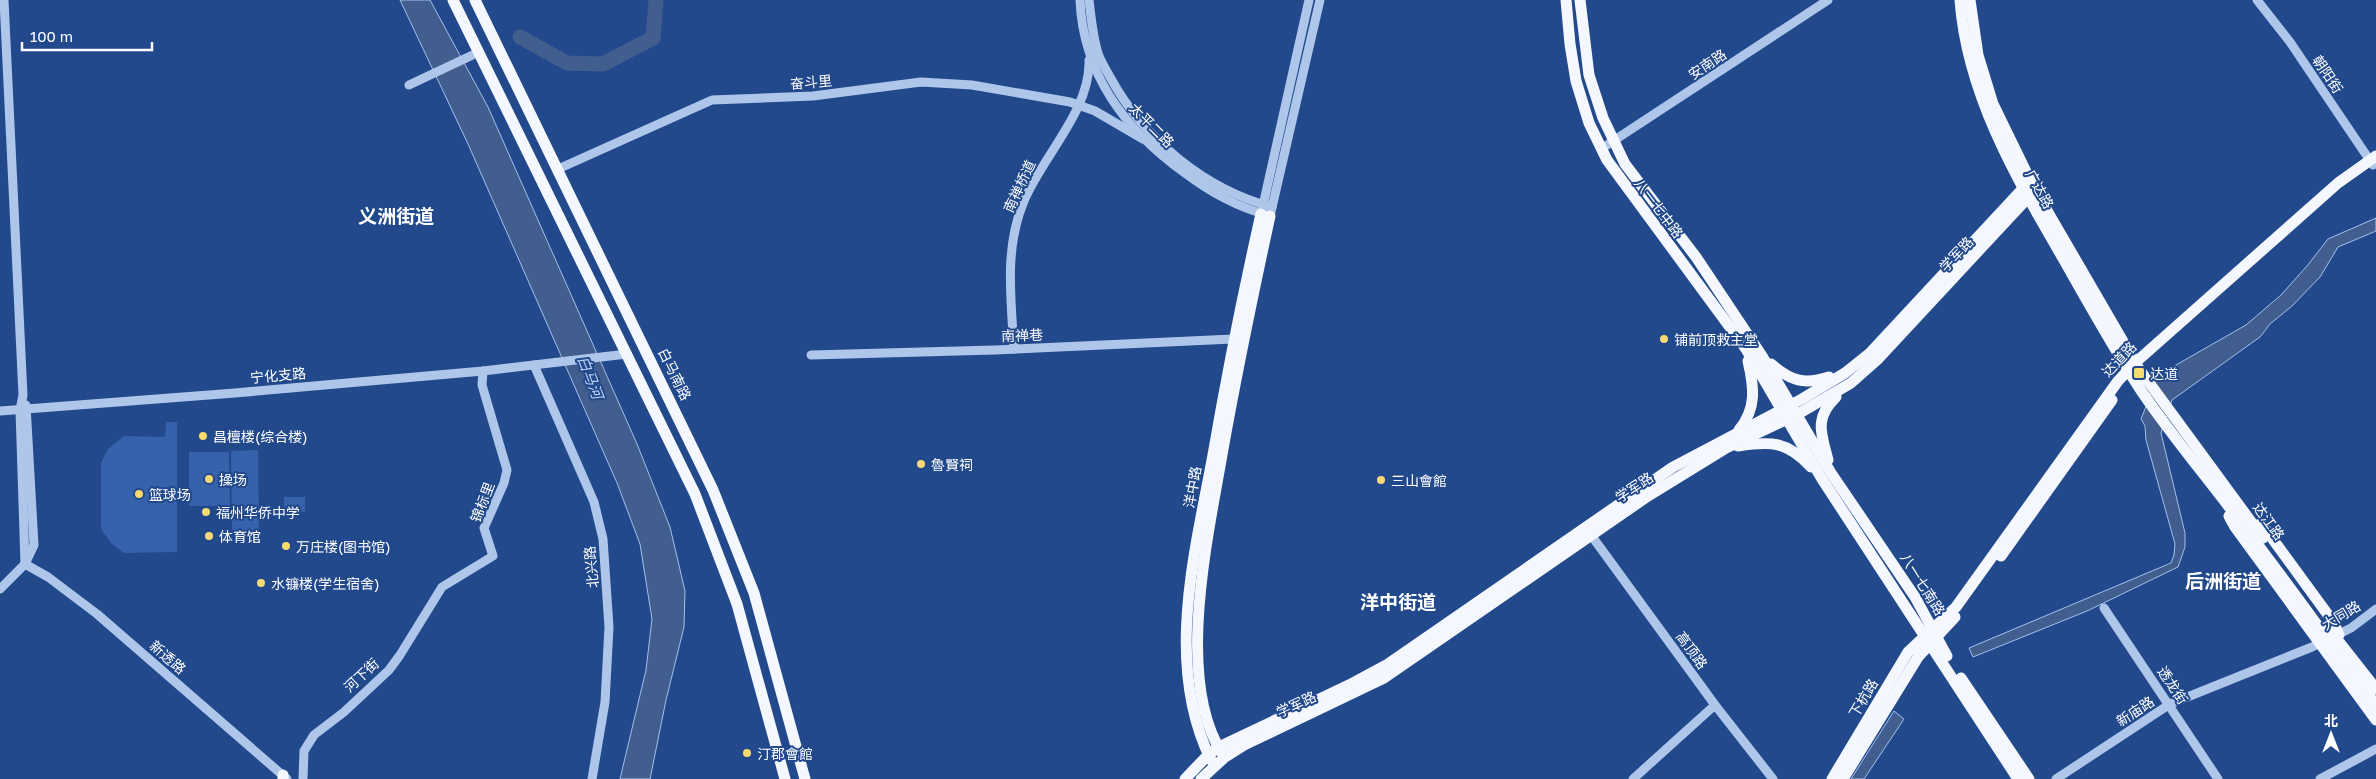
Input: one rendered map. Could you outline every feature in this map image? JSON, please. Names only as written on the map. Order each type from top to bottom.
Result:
[{"type":"main road","points":[[453,0],[685,472],[722,563],[748,639],[785,779]]},
{"type":"main road","name":"白马南路","points":[[475,0],[703,466],[740,554],[769,644],[805,779]]},
{"type":"main road","name":"八一七中路","points":[[1566,0],[1576,81],[1586,113],[1601,149],[1614,171],[1746,349],[1790,412]]},
{"type":"main road","name":"八一七中路","points":[[1580,0],[1589,75],[1614,142],[1625,164],[1696,257],[1762,356],[1790,412]]},
{"type":"main road","name":"广达路","points":[[1960,0],[1962,25],[1971,67],[2001,145],[2134,369]]},
{"type":"main road","name":"广达路","points":[[1970,0],[1978,54],[1993,104],[2029,190]]},
{"type":"main road","name":"达道路","points":[[1930,636],[1961,610],[2134,369],[2338,183],[2374,161]]},
{"type":"main road","name":"学军路","points":[[1222,752],[1244,745],[1384,678],[1666,484],[1848,378],[2029,190]]},
{"type":"main road","name":"洋中路","points":[[1211,760],[1200,733],[1189,679],[1187,648],[1188,606],[1198,534],[1233,339],[1266,210]]},
{"type":"main road","name":"洋中路","points":[[1222,752],[1207,718],[1200,684],[1199,592],[1266,210]]},
{"type":"main road","points":[[1736,433],[1747,419],[1753,404],[1753,382],[1746,349]]},
{"type":"main road","points":[[1762,356],[1779,371],[1798,381],[1814,382],[1848,378]]},
{"type":"main road","name":"达江路","points":[[2134,369],[2153,389],[2219,487],[2330,638],[2376,705]]},
{"type":"main road","name":"达江路","points":[[2134,369],[2149,400],[2164,422],[2219,487]]},
{"type":"main road","points":[[1827,476],[1821,417],[1826,406],[1848,378]]},
{"type":"main road","name":"学军路","points":[[1211,760],[1222,752],[1380,669],[1673,467],[1736,433],[1790,412]]},
{"type":"main road","name":"八一七南路","points":[[1790,412],[1905,603],[1930,636],[2018,779]]},
{"type":"main road","points":[[1726,448],[1761,444],[1781,445],[1795,452],[1827,476]]},
{"type":"main road","points":[[2219,487],[2235,528],[2330,638],[2376,720]]},
{"type":"main road","name":"八一七南路","points":[[1930,636],[1943,650],[2029,779]]},
{"type":"main road","name":"下杭路","points":[[1832,779],[1908,652],[1930,636]]},
{"type":"main road","name":"下杭路","points":[[1843,779],[1930,636]]},
{"type":"main road","name":"达江路","points":[[2330,638],[2344,646],[2376,689]]},
{"type":"main road","points":[[1185,779],[1211,760]]},
{"type":"main road","points":[[1201,779],[1211,760]]},
{"type":"street","name":"太平二路","points":[[1080,0],[1081,24],[1088,50],[1115,107],[1143,139],[1211,192],[1236,205],[1266,210]]},
{"type":"street","name":"太平二路","points":[[1089,0],[1099,56],[1118,90],[1138,119],[1169,149],[1209,180],[1266,210]]},
{"type":"street","points":[[1266,210],[1309,0]]},
{"type":"street","points":[[1266,210],[1320,0]]},
{"type":"street","name":"安南路","points":[[1601,149],[1828,0]]},
{"type":"street","name":"朝阳街","points":[[2258,0],[2296,50],[2374,161]]},
{"type":"street","points":[[0,589],[25,564],[24,410],[2,1]]},
{"type":"street","name":"南禅桥道","points":[[1014,349],[1010,271],[1015,226],[1031,187],[1079,104],[1089,70],[1088,50]]},
{"type":"street","points":[[410,85],[479,52]]},
{"type":"street","name":"奋斗里","points":[[558,170],[717,99],[813,96],[907,82],[931,82],[997,88],[1079,104],[1143,139]]},
{"type":"street","name":"南禅巷","points":[[811,355],[1014,349],[1233,339]]},
{"type":"street","name":"宁化支路","points":[[0,411],[483,371],[627,354]]},
{"type":"street","name":"北兴路","points":[[534,365],[594,502],[601,528],[609,627],[605,702],[592,779]]},
{"type":"street","name":"锦标里","points":[[442,586],[493,556],[484,528],[504,483],[507,470],[482,385],[483,371]]},
{"type":"street","name":"高顶路","points":[[1591,535],[1715,705],[1773,779]]},
{"type":"street","name":"新透路","points":[[25,564],[48,577],[97,614],[285,778]]},
{"type":"street","name":"河下街","points":[[303,779],[305,773],[303,757],[310,740],[389,670],[442,586]]},
{"type":"street","name":"透龙街","points":[[2104,608],[2170,704],[2218,779]]},
{"type":"street","name":"大同路","points":[[2330,638],[2376,609]]},
{"type":"street","name":"新庙路","points":[[2056,779],[2170,704],[2330,638]]},
{"type":"street","points":[[1633,779],[1715,705]]},
{"type":"street","points":[[2320,779],[2376,750]]},
{"type":"shaded area","points":[[166,422],[177,422],[177,552],[124,553],[112,544],[101,527],[101,463],[108,449],[124,436],[165,437]]},
{"type":"shaded area","points":[[258,450],[259,533],[232,533],[231,451]]},
{"type":"shaded area","name":"操场","points":[[189,452],[229,452],[230,506],[189,506]]},
{"type":"shaded area","points":[[284,497],[305,497],[305,512],[284,512]]},
{"type":"water","name":"白马河","points":[[400,0],[430,0],[488,107],[637,444],[670,527],[685,591],[684,627],[666,700],[650,779],[620,779],[646,670],[652,619],[640,544],[617,483],[468,144]]},
{"type":"water","points":[[2376,218],[2376,231],[2338,247],[2320,277],[2292,306],[2270,324],[2260,337],[2172,400],[2161,433],[2185,533],[2185,547],[2178,567],[2087,611],[1973,657],[1969,648],[2171,563],[2175,544],[2146,440],[2145,426],[2141,419],[2157,379],[2169,369],[2246,325],[2281,295],[2328,239]]},
{"type":"water","points":[[1894,711],[1904,719],[1864,779],[1851,779]]},
{"type":"waterway","points":[[520,37],[567,63],[603,64],[653,38],[656,0]]},
{"type":"place","name":"铺前顶救主堂","points":[[1664,339]]},
{"type":"place","name":"达道","points":[[2139,373]]},
{"type":"place","name":"昌檀楼(综合楼)","points":[[203,436]]},
{"type":"place","name":"魯賢祠","points":[[921,464]]},
{"type":"place","name":"操场","points":[[209,479]]},
{"type":"place","name":"三山會館","points":[[1381,480]]},
{"type":"place","name":"篮球场","points":[[139,494]]},
{"type":"place","name":"福州华侨中学","points":[[206,512]]},
{"type":"place","name":"体育馆","points":[[209,536]]},
{"type":"place","name":"万庄楼(图书馆)","points":[[286,546]]},
{"type":"place","name":"水镰楼(学生宿舍)","points":[[261,583]]},
{"type":"place","name":"汀郡會館","points":[[747,753]]},
{"type":"district","name":"义洲街道","points":[[396,215]]},
{"type":"district","name":"后洲街道","points":[[2223,580]]},
{"type":"district","name":"洋中街道","points":[[1398,601]]}]
